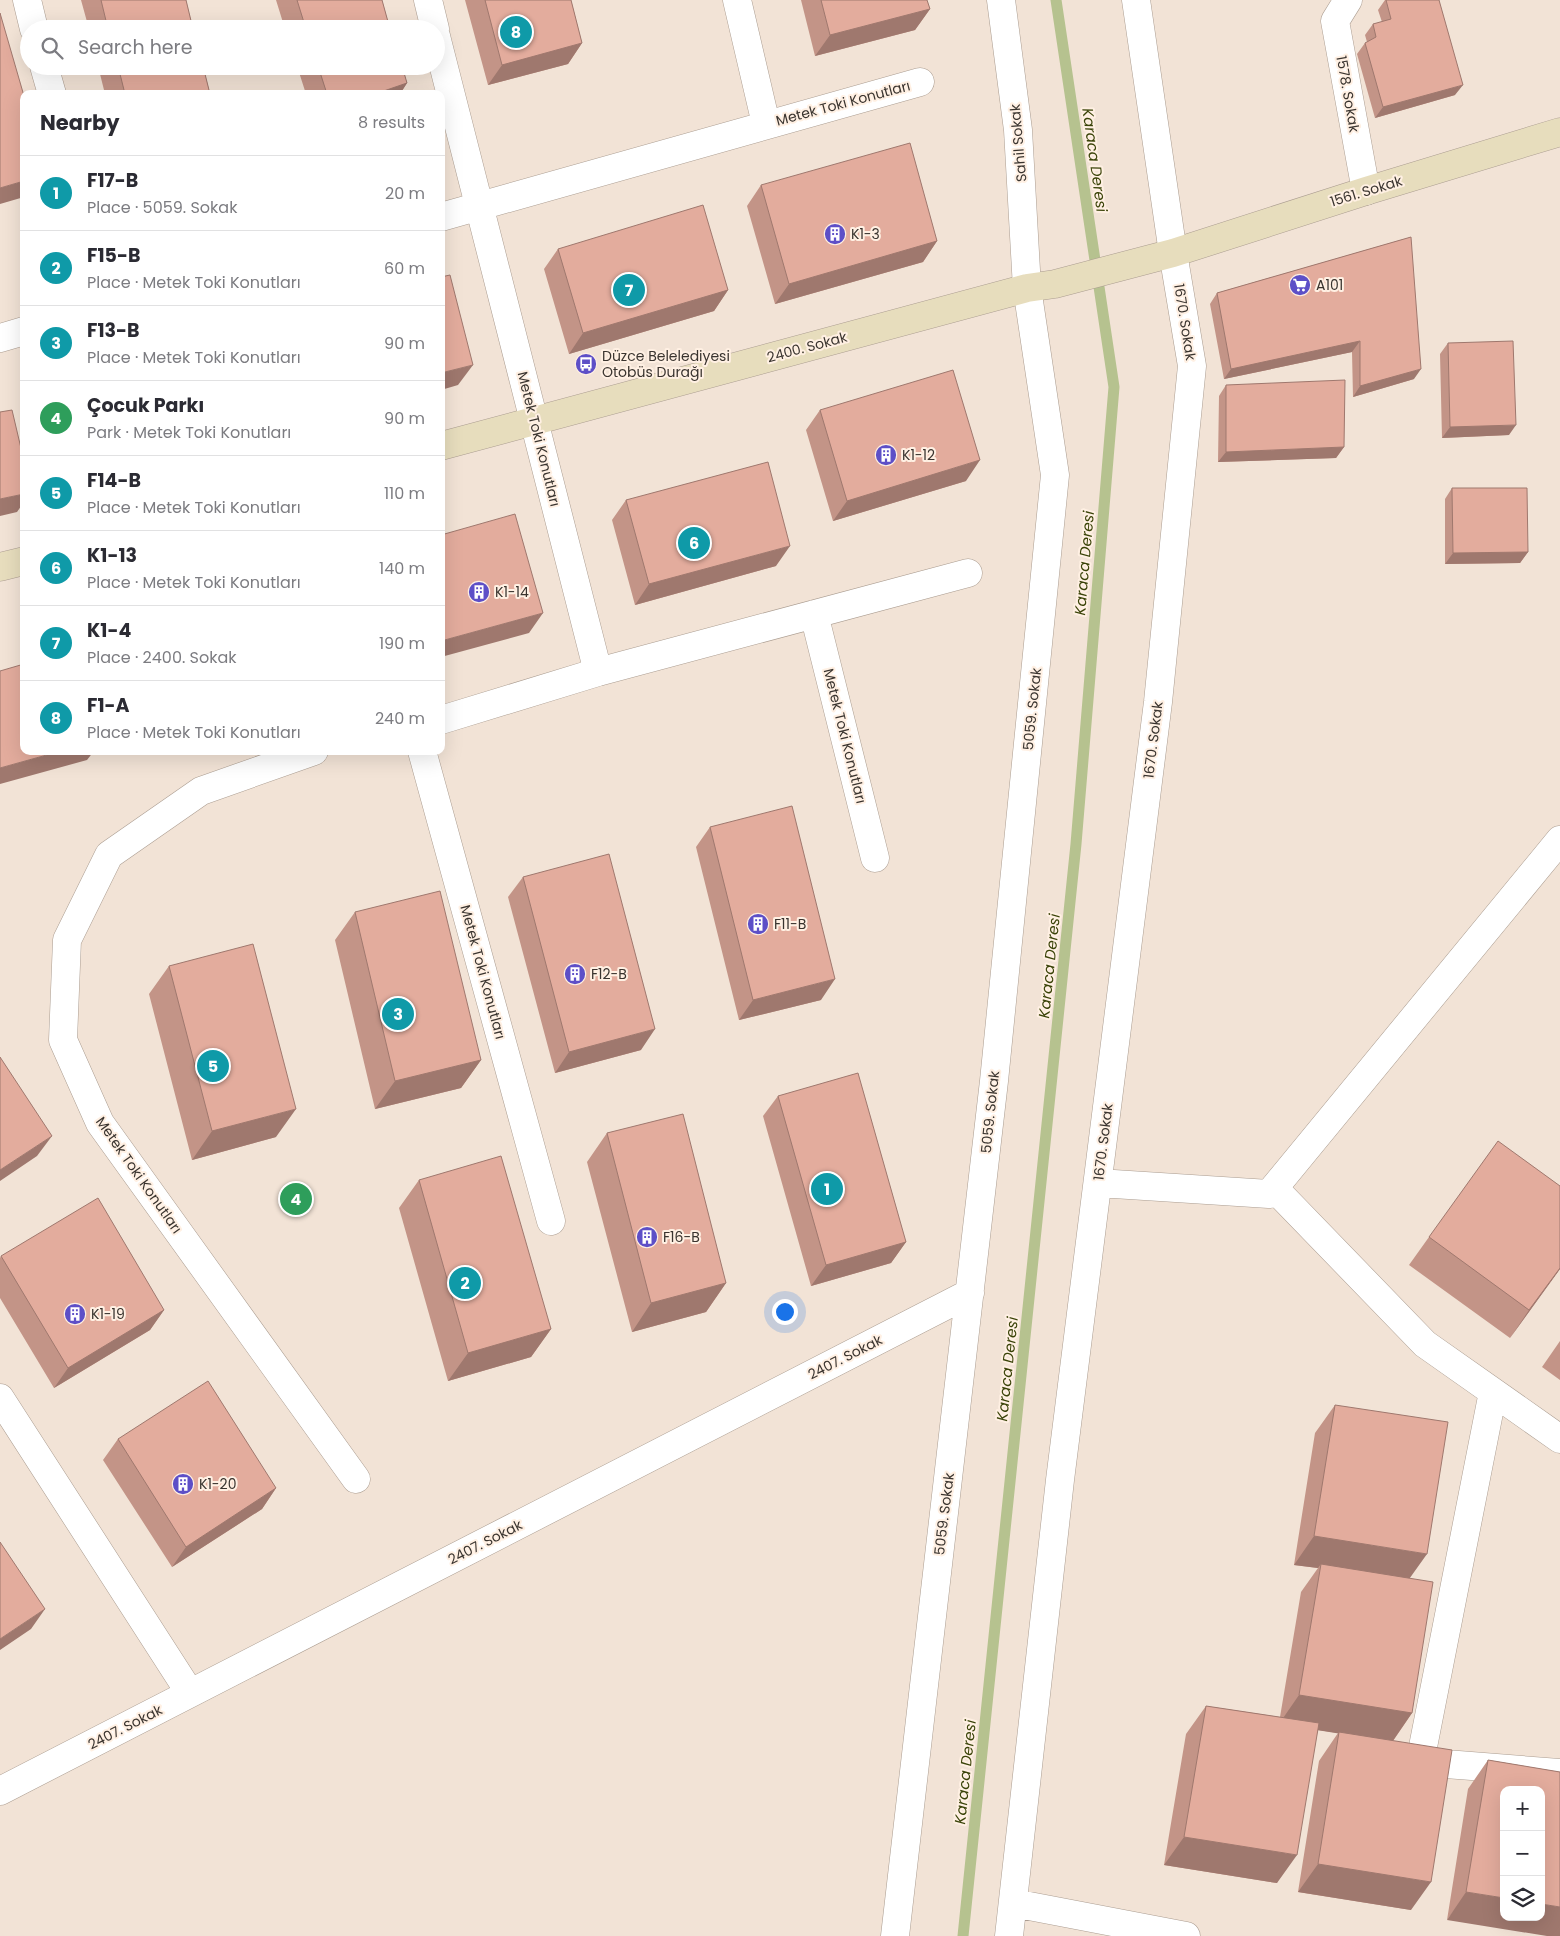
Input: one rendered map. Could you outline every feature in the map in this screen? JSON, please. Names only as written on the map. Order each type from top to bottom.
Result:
[{"type":"main road","name":"1561. Sokak","points":[[1174,253],[1366,191],[1560,132]]},
{"type":"main road","name":"2400. Sokak","points":[[445,445],[1027,288],[1054,284],[1174,253]]},
{"type":"main road","points":[[0,567],[20,562]]},
{"type":"street","points":[[27,0],[32,20]]},
{"type":"street","points":[[428,0],[432,20]]},
{"type":"street","name":"Metek Toki Konutları","points":[[737,0],[766,124]]},
{"type":"street","name":"Sahil Sokak","points":[[1001,0],[1018,130],[1027,288]]},
{"type":"street","name":"1670. Sokak","points":[[1009,1936],[1060,1480],[1158,702],[1192,366],[1136,0]]},
{"type":"street","name":"1578. Sokak","points":[[1348,0],[1334,21],[1366,191]]},
{"type":"street","name":"Metek Toki Konutları","points":[[445,73],[598,672]]},
{"type":"street","points":[[47,75],[51,90]]},
{"type":"street","name":"Metek Toki Konutları","points":[[445,216],[920,82]]},
{"type":"street","name":"5059. Sokak","points":[[895,1936],[994,1081],[1055,475],[1027,288]]},
{"type":"street","points":[[0,338],[20,332]]},
{"type":"street","points":[[445,719],[598,672],[968,573]]},
{"type":"street","name":"Metek Toki Konutları","points":[[814,614],[875,858]]},
{"type":"street","name":"Metek Toki Konutları","points":[[303,755],[201,791],[109,855],[67,940],[63,1040],[100,1123],[356,1479]]},
{"type":"street","name":"Metek Toki Konutları","points":[[423,755],[551,1221]]},
{"type":"street","points":[[1098,1183],[1269,1194],[1560,840]]},
{"type":"street","points":[[1274,1188],[1425,1344],[1560,1439]]},
{"type":"street","name":"2407. Sokak","points":[[0,1791],[970,1293]]},
{"type":"street","points":[[1493,1392],[1420,1762],[1560,1773]]},
{"type":"street","points":[[0,1398],[190,1693]]},
{"type":"street","points":[[1012,1902],[1186,1936]]},
{"type":"building","points":[[101,0],[186,0],[191,20],[106,20]]},
{"type":"building","points":[[297,0],[382,0],[388,20],[303,20]]},
{"type":"building","points":[[485,0],[571,0],[582,43],[502,65]]},
{"type":"building","points":[[821,0],[927,0],[930,9],[830,35]]},
{"type":"building","points":[[1386,0],[1439,0],[1463,85],[1383,107],[1365,43],[1376,37],[1373,24],[1391,19]]},
{"type":"building","points":[[0,13],[22,90],[20,90],[20,182],[0,188]]},
{"type":"building","points":[[120,75],[205,75],[209,90],[124,90]]},
{"type":"building","points":[[321,75],[405,75],[407,83],[387,90],[326,90]]},
{"type":"building","name":"K1-3","points":[[910,143],[937,241],[789,284],[761,185]]},
{"type":"building","points":[[703,205],[728,290],[583,333],[558,249]]},
{"type":"building","points":[[1411,237],[1421,369],[1360,386],[1360,341],[1231,369],[1217,293]]},
{"type":"building","points":[[450,275],[473,365],[445,372],[445,276]]},
{"type":"building","points":[[1513,341],[1516,425],[1450,427],[1448,343]]},
{"type":"building","name":"K1-12","points":[[953,370],[980,460],[847,501],[820,410]]},
{"type":"building","points":[[1345,380],[1344,447],[1226,452],[1226,385]]},
{"type":"building","points":[[12,410],[20,444],[20,495],[0,499],[0,412]]},
{"type":"building","points":[[768,462],[790,546],[649,584],[626,500]]},
{"type":"building","points":[[1452,488],[1527,488],[1528,552],[1453,553]]},
{"type":"building","name":"K1-14","points":[[515,514],[543,613],[445,640],[445,534]]},
{"type":"building","points":[[20,665],[20,755],[47,755],[0,768],[0,671]]},
{"type":"building","name":"F11-B","points":[[792,806],[835,979],[753,1000],[710,827]]},
{"type":"building","name":"F12-B","points":[[609,854],[655,1029],[569,1052],[523,877]]},
{"type":"building","points":[[440,891],[481,1060],[395,1081],[355,912]]},
{"type":"building","points":[[253,944],[296,1109],[212,1131],[169,966]]},
{"type":"building","points":[[0,1057],[52,1136],[0,1170]]},
{"type":"building","points":[[858,1073],[906,1242],[826,1265],[778,1096]]},
{"type":"building","points":[[683,1114],[726,1283],[651,1303],[607,1133]]},
{"type":"building","points":[[1498,1141],[1560,1186],[1560,1268],[1529,1310],[1429,1237]]},
{"type":"building","points":[[501,1156],[551,1329],[468,1353],[419,1180]]},
{"type":"building","name":"K1-19","points":[[98,1198],[164,1310],[68,1368],[1,1256]]},
{"type":"building","name":"K1-20","points":[[208,1381],[276,1488],[186,1547],[118,1439]]},
{"type":"building","points":[[1335,1405],[1448,1422],[1427,1554],[1314,1536]]},
{"type":"building","points":[[0,1542],[45,1609],[0,1639]]},
{"type":"building","points":[[1321,1564],[1433,1582],[1412,1713],[1299,1695]]},
{"type":"building","points":[[1206,1706],[1319,1723],[1297,1855],[1184,1837]]},
{"type":"building","points":[[1339,1732],[1452,1750],[1431,1882],[1318,1864]]},
{"type":"building","points":[[1488,1760],[1560,1772],[1560,1907],[1545,1905],[1545,1786],[1500,1786],[1500,1897],[1466,1892]]},
{"type":"waterway","name":"Karaca Deresi","points":[[963,1936],[1076,844],[1114,387],[1056,0]]},
{"type":"place","name":"F1-A","points":[[516,32]]},
{"type":"place","name":"K1-3","points":[[835,234]]},
{"type":"place","name":"A101","points":[[1300,285]]},
{"type":"place","name":"K1-4","points":[[629,290]]},
{"type":"place","name":"Düzce Belelediyesi Otobüs Durağı","points":[[586,364]]},
{"type":"place","name":"K1-12","points":[[886,455]]},
{"type":"place","name":"K1-13","points":[[694,543]]},
{"type":"place","name":"K1-14","points":[[479,592]]},
{"type":"place","name":"F11-B","points":[[758,924]]},
{"type":"place","name":"F12-B","points":[[575,974]]},
{"type":"place","name":"F13-B","points":[[398,1014]]},
{"type":"place","name":"F14-B","points":[[213,1066]]},
{"type":"place","name":"F17-B","points":[[827,1189]]},
{"type":"place","name":"Çocuk Parkı","points":[[296,1199]]},
{"type":"place","name":"F16-B","points":[[647,1237]]},
{"type":"place","name":"F15-B","points":[[465,1283]]},
{"type":"place","name":"K1-19","points":[[75,1314]]},
{"type":"place","name":"K1-20","points":[[183,1484]]}]
